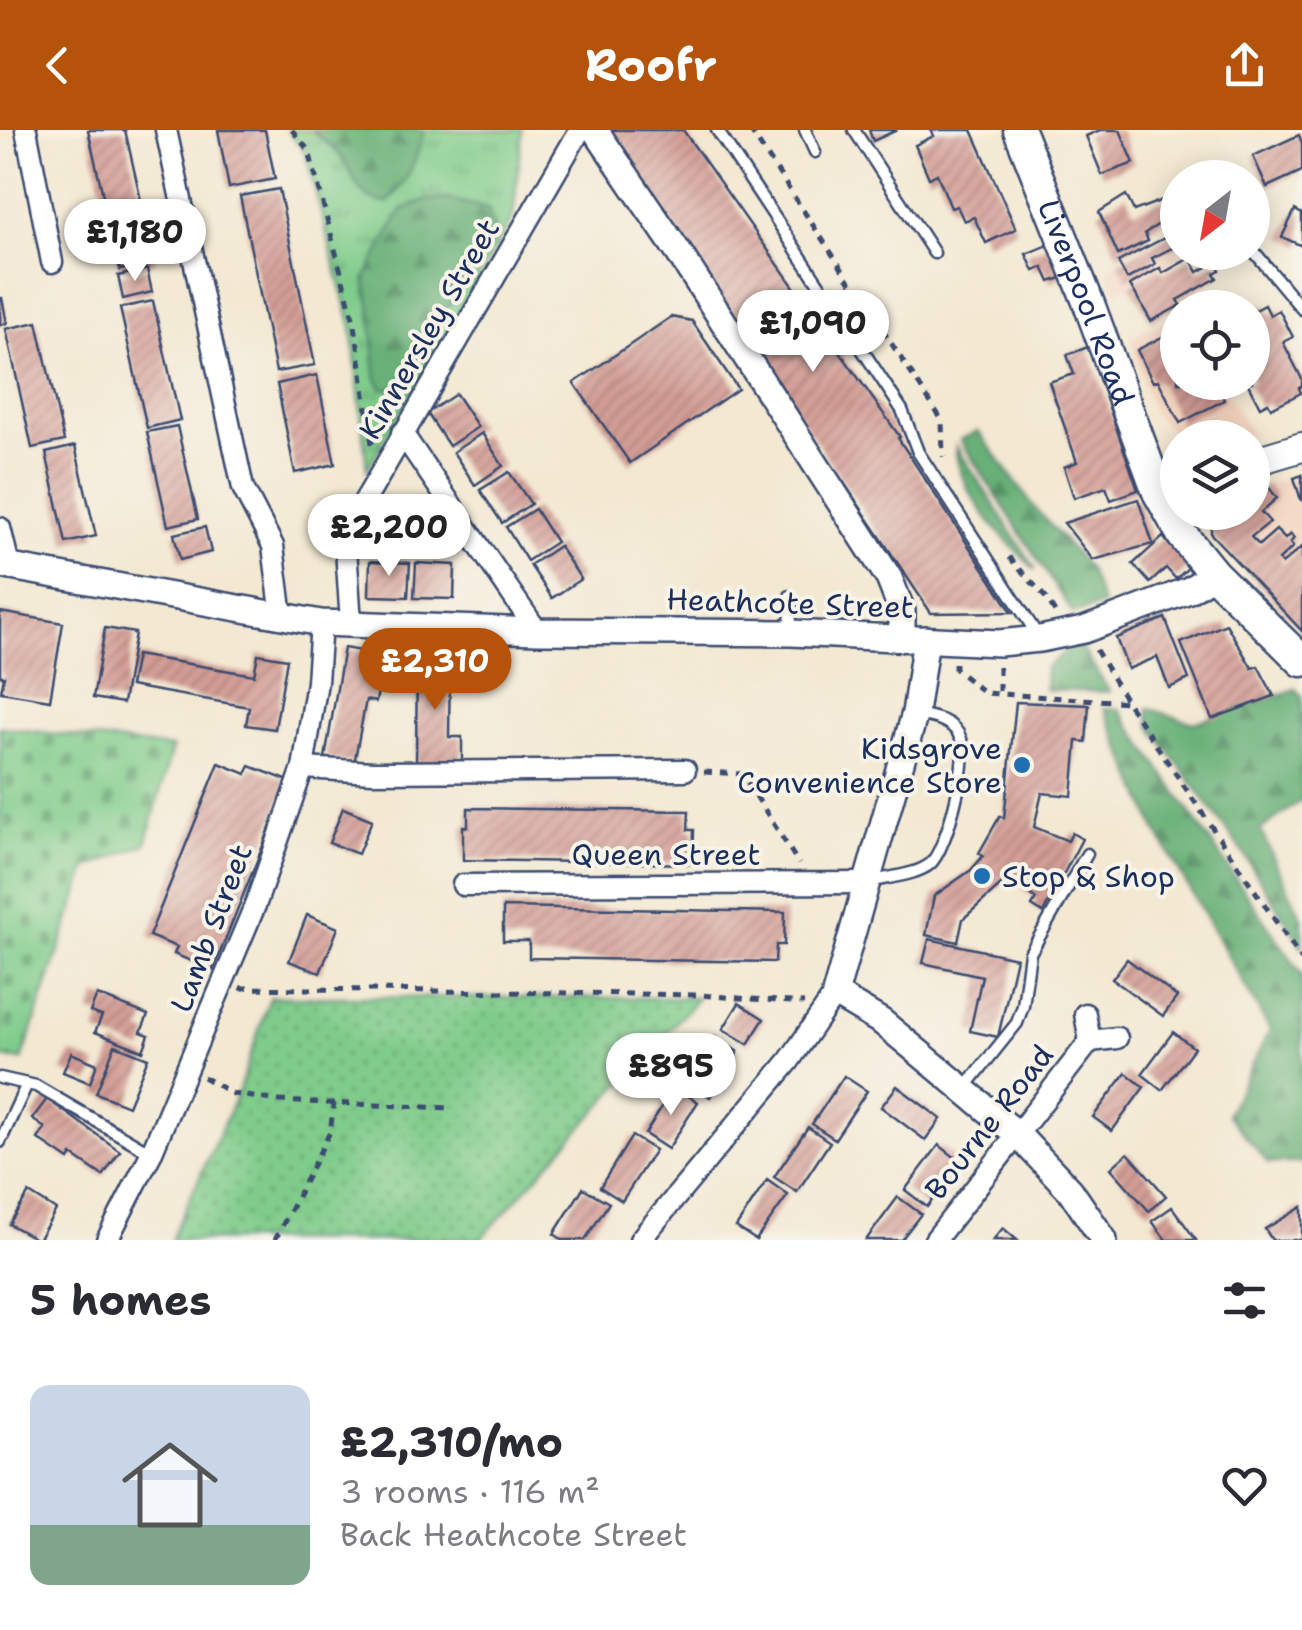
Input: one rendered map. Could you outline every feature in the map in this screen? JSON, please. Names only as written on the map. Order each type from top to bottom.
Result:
[{"type":"main road","name":"Liverpool Road","points":[[1019,130],[1160,470]]},
{"type":"main road","points":[[1270,457],[1302,447]]},
{"type":"main road","name":"Liverpool Road","points":[[1181,530],[1214,574],[1302,661]]},
{"type":"street","points":[[26,130],[52,262]]},
{"type":"street","points":[[166,130],[244,488],[273,546],[282,617]]},
{"type":"street","name":"Kinnersley Street","points":[[351,624],[346,549],[353,521],[580,130]]},
{"type":"street","points":[[595,130],[890,578],[914,638],[915,713],[869,882],[831,1000],[790,1061],[640,1240]]},
{"type":"street","points":[[402,433],[537,630]]},
{"type":"street","points":[[0,528],[4,565]]},
{"type":"street","name":"Heathcote Street","points":[[4,565],[322,623],[791,633],[999,642],[1062,635],[1189,590],[1214,574]]},
{"type":"street","name":"Lamb Street","points":[[107,1240],[152,1154],[256,903],[303,768],[322,623]]},
{"type":"street","points":[[303,768],[372,772],[685,770]]},
{"type":"street","name":"Queen Street","points":[[463,884],[869,882]]},
{"type":"street","points":[[831,1000],[882,1022],[1017,1134],[1070,1190],[1104,1240]]},
{"type":"street","name":"Bourne Road","points":[[1084,1014],[1090,1041]]},
{"type":"street","name":"Bourne Road","points":[[934,1240],[1090,1041],[1117,1038]]},
{"type":"lane","points":[[717,130],[902,410],[918,452],[1062,635]]},
{"type":"lane","points":[[805,130],[815,152]]},
{"type":"lane","points":[[854,130],[934,253]]},
{"type":"lane","points":[[1270,270],[1302,309]]},
{"type":"lane","points":[[790,596],[791,633]]},
{"type":"lane","points":[[869,882],[928,866],[940,850],[952,812],[962,769],[961,738],[946,720],[915,713]]},
{"type":"lane","points":[[963,1090],[1017,1024],[1024,1006],[1030,953],[1086,854]]},
{"type":"lane","points":[[0,1078],[27,1084],[152,1154]]},
{"type":"lane","points":[[0,1142],[27,1084]]},
{"type":"path","points":[[292,130],[308,151],[355,326],[375,481]]},
{"type":"path","points":[[1062,635],[1127,702],[1302,960]]},
{"type":"path","points":[[956,669],[985,693],[1127,702]]},
{"type":"path","points":[[685,770],[742,774],[812,883]]},
{"type":"path","points":[[222,986],[251,990],[831,1000]]},
{"type":"path","points":[[187,1068],[233,1094],[278,1101],[450,1108]]},
{"type":"path","points":[[275,1240],[330,1132],[334,1103]]},
{"type":"shaded area","points":[[1160,240],[1160,268],[1116,292],[1107,270]]},
{"type":"shaded area","points":[[1160,322],[1160,400],[1231,400],[1243,420],[1160,420],[1153,413],[1130,339]]},
{"type":"shaded area","points":[[1302,474],[1302,631],[1211,534],[1218,530],[1270,530],[1270,484]]},
{"type":"green space","points":[[287,130],[522,130],[513,218],[367,470],[352,327],[305,153]]},
{"type":"green space","points":[[312,130],[424,130],[411,170],[387,203],[369,198],[340,155]]},
{"type":"green space","points":[[449,199],[488,209],[495,233],[471,276],[429,331],[414,373],[392,389],[382,388],[376,377],[365,279],[402,209],[426,200]]},
{"type":"green space","points":[[978,431],[1034,507],[1088,568],[1103,605],[1073,614],[960,440]]},
{"type":"green space","points":[[956,446],[1036,570],[997,530],[973,497],[958,463]]},
{"type":"green space","points":[[1080,646],[1110,692],[1046,690],[1045,668]]},
{"type":"green space","points":[[1296,689],[1302,696],[1302,800],[1260,830],[1302,918],[1302,947],[1242,851],[1151,727],[1148,708],[1194,723]]},
{"type":"green space","points":[[1104,708],[1119,709],[1302,975],[1302,1163],[1268,1163],[1227,1114],[1270,1030],[1157,832]]},
{"type":"green space","points":[[0,727],[172,748],[146,844],[87,868],[22,1060],[0,1057]]},
{"type":"green space","points":[[270,997],[698,998],[480,1240],[171,1240],[239,1090]]},
{"type":"building","points":[[88,130],[125,130],[155,262],[120,270]]},
{"type":"building","points":[[218,130],[265,130],[275,179],[229,188]]},
{"type":"building","points":[[608,130],[683,130],[900,437],[1012,612],[931,613]]},
{"type":"building","points":[[869,130],[897,130],[873,141]]},
{"type":"building","points":[[931,130],[972,130],[1016,229],[986,243],[974,217],[964,221],[957,206],[951,208],[937,174],[929,178],[915,145],[934,136]]},
{"type":"building","points":[[1100,130],[1120,130],[1134,163],[1102,175],[1086,136]]},
{"type":"building","points":[[1299,135],[1302,171],[1270,186],[1270,160],[1255,160],[1253,156]]},
{"type":"building","points":[[279,189],[315,365],[276,372],[240,196]]},
{"type":"building","points":[[1126,195],[1134,211],[1160,201],[1160,223],[1145,233],[1148,241],[1118,255],[1099,212]]},
{"type":"building","points":[[1295,210],[1302,214],[1302,246],[1282,237]]},
{"type":"building","points":[[1160,240],[1160,254],[1152,258],[1155,264],[1127,279],[1118,262]]},
{"type":"building","points":[[1053,243],[1067,276],[1050,282],[1043,267],[1034,271],[1026,254]]},
{"type":"building","points":[[1160,268],[1163,273],[1220,270],[1214,273],[1217,278],[1196,290],[1160,290],[1160,316],[1151,321],[1130,285]]},
{"type":"building","points":[[147,269],[152,292],[123,299],[118,276]]},
{"type":"building","points":[[0,299],[7,323],[0,325]]},
{"type":"building","points":[[153,301],[180,420],[147,428],[120,308]]},
{"type":"building","points":[[1279,310],[1293,337],[1283,342],[1302,379],[1301,393],[1271,408],[1268,403],[1260,407],[1256,400],[1270,400],[1270,315]]},
{"type":"building","points":[[671,317],[692,321],[738,389],[630,463],[574,383]]},
{"type":"building","points":[[37,322],[64,441],[32,448],[6,329]]},
{"type":"building","points":[[1160,338],[1160,384],[1158,380],[1153,382],[1137,350]]},
{"type":"building","points":[[1088,347],[1138,490],[1111,500],[1106,487],[1074,498],[1064,467],[1077,462],[1049,382],[1074,374],[1067,355]]},
{"type":"building","points":[[317,375],[335,464],[295,473],[277,384]]},
{"type":"building","points":[[456,394],[478,427],[449,446],[427,413]]},
{"type":"building","points":[[1168,400],[1224,400],[1186,420],[1178,420]]},
{"type":"building","points":[[177,426],[198,519],[168,526],[147,432]]},
{"type":"building","points":[[482,433],[503,466],[475,485],[453,452]]},
{"type":"building","points":[[75,446],[96,536],[66,543],[46,453]]},
{"type":"building","points":[[509,472],[531,504],[502,523],[480,490]]},
{"type":"building","points":[[1302,475],[1302,500],[1301,500],[1294,478]]},
{"type":"building","points":[[1138,499],[1153,544],[1093,560],[1064,523]]},
{"type":"building","points":[[535,509],[556,542],[527,561],[506,527]]},
{"type":"building","points":[[205,527],[211,552],[180,560],[174,534]]},
{"type":"building","points":[[1211,530],[1260,530],[1251,537],[1259,545],[1276,530],[1285,539],[1290,534],[1294,538],[1290,543],[1293,547],[1279,560],[1282,564],[1302,547],[1302,631]]},
{"type":"building","points":[[1163,537],[1189,567],[1176,579],[1166,568],[1150,583],[1133,564]]},
{"type":"building","points":[[559,546],[581,579],[552,598],[530,565]]},
{"type":"building","points":[[370,561],[410,563],[408,597],[369,596]]},
{"type":"building","points":[[416,563],[455,565],[454,599],[414,598]]},
{"type":"building","points":[[0,612],[63,623],[50,700],[1,692],[4,676],[0,676]]},
{"type":"building","points":[[1165,618],[1189,679],[1169,688],[1157,657],[1128,669],[1116,638]]},
{"type":"building","points":[[1226,624],[1252,668],[1258,666],[1274,696],[1212,719],[1181,643]]},
{"type":"building","points":[[105,628],[135,633],[123,703],[93,698]]},
{"type":"building","points":[[344,648],[384,655],[376,702],[366,700],[354,764],[325,758]]},
{"type":"building","points":[[417,652],[450,653],[449,737],[462,737],[462,766],[416,766]]},
{"type":"building","points":[[258,654],[287,659],[275,729],[246,725],[249,707],[130,686],[136,655],[254,675]]},
{"type":"building","points":[[1016,702],[1089,705],[1086,742],[1077,741],[1072,796],[1042,793],[1034,827],[1068,841],[1072,833],[1082,839],[1043,913],[1032,906],[1036,899],[1010,877],[963,919],[958,942],[926,935],[934,896],[971,870],[983,856],[979,853],[1000,816],[1004,818]]},
{"type":"building","points":[[219,763],[246,774],[250,766],[289,781],[213,970],[174,954],[177,947],[149,936]]},
{"type":"building","points":[[343,808],[372,820],[358,854],[329,843]]},
{"type":"building","points":[[468,808],[689,811],[688,830],[694,830],[693,864],[463,860],[463,826],[468,827]]},
{"type":"building","points":[[503,907],[785,912],[784,945],[776,945],[775,962],[529,958],[529,941],[503,941]]},
{"type":"building","points":[[307,915],[338,928],[320,973],[289,961]]},
{"type":"building","points":[[929,939],[1016,958],[998,1037],[970,1031],[982,976],[923,963]]},
{"type":"building","points":[[1127,959],[1177,997],[1163,1016],[1112,979]]},
{"type":"building","points":[[97,995],[148,1015],[141,1032],[149,1035],[143,1051],[95,1032],[102,1016],[90,1012]]},
{"type":"building","points":[[739,1003],[764,1019],[748,1044],[723,1029]]},
{"type":"building","points":[[1173,1032],[1194,1048],[1162,1090],[1142,1074]]},
{"type":"building","points":[[715,1037],[738,1052],[710,1097],[687,1082]]},
{"type":"building","points":[[115,1045],[148,1058],[128,1106],[96,1093]]},
{"type":"building","points":[[71,1053],[97,1064],[90,1083],[63,1072]]},
{"type":"building","points":[[1126,1073],[1144,1087],[1112,1131],[1093,1117]]},
{"type":"building","points":[[844,1076],[867,1091],[835,1139],[812,1124]]},
{"type":"building","points":[[897,1086],[941,1119],[925,1140],[881,1107]]},
{"type":"building","points":[[674,1087],[698,1102],[668,1149],[645,1134]]},
{"type":"building","points":[[47,1099],[120,1151],[103,1176],[38,1139],[45,1128],[32,1119]]},
{"type":"building","points":[[808,1127],[830,1142],[797,1192],[774,1177]]},
{"type":"building","points":[[632,1136],[655,1150],[622,1201],[600,1187]]},
{"type":"building","points":[[939,1145],[961,1162],[927,1207],[905,1190]]},
{"type":"building","points":[[1128,1153],[1166,1196],[1149,1211],[1111,1168]]},
{"type":"building","points":[[767,1180],[788,1195],[756,1240],[736,1227]]},
{"type":"building","points":[[583,1188],[609,1203],[585,1240],[563,1240],[554,1234]]},
{"type":"building","points":[[29,1193],[56,1210],[38,1240],[9,1224]]},
{"type":"building","points":[[898,1197],[921,1214],[901,1240],[866,1240]]},
{"type":"building","points":[[1172,1207],[1196,1240],[1166,1240],[1152,1221]]},
{"type":"building","points":[[1302,1207],[1302,1240],[1272,1240],[1265,1229]]},
{"type":"building","points":[[1003,1228],[1017,1240],[993,1240]]},
{"type":"place","name":"Kidsgrove Convenience Store","points":[[1022,765]]},
{"type":"place","name":"Stop & Shop","points":[[982,876]]}]
